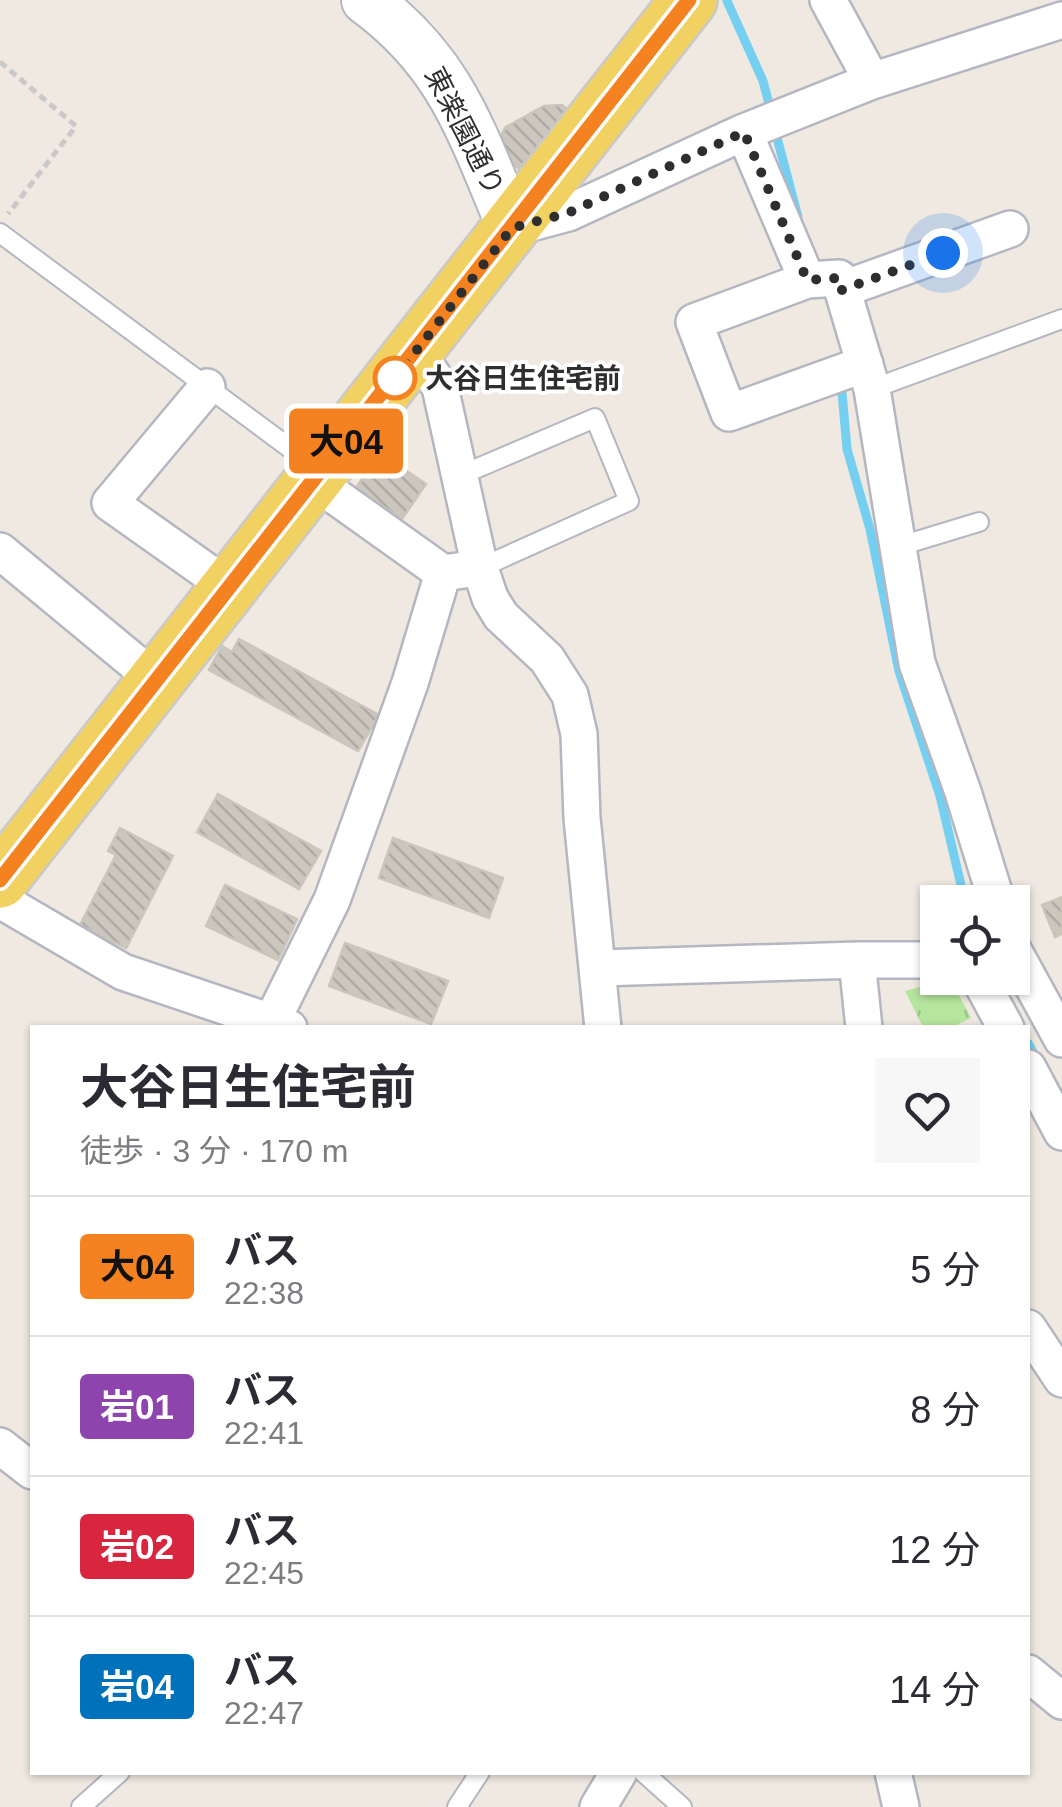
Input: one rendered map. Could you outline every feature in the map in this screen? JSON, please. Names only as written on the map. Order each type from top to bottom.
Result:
[{"type":"main road","points":[[0,880],[688,0]]},
{"type":"street","name":"東楽園通り","points":[[366,0],[424,50],[447,84],[468,123],[512,228]]},
{"type":"street","points":[[828,0],[872,80]]},
{"type":"street","points":[[512,228],[568,213],[764,124],[1024,16],[1062,20]]},
{"type":"street","points":[[764,124],[807,280]]},
{"type":"street","points":[[842,290],[1010,229]]},
{"type":"street","points":[[868,376],[729,413],[694,322],[807,280],[840,278],[868,376],[917,663],[992,885]]},
{"type":"street","points":[[417,351],[440,387],[480,568],[501,616],[547,659],[570,695],[579,734],[582,818],[604,1025]]},
{"type":"street","points":[[207,387],[110,503],[230,588]]},
{"type":"street","points":[[314,481],[443,572],[480,568]]},
{"type":"street","points":[[0,551],[157,681]]},
{"type":"street","points":[[0,900],[123,972],[281,1024],[332,900],[410,683],[443,572]]},
{"type":"street","points":[[857,960],[864,1025]]},
{"type":"street","points":[[598,968],[920,960]]},
{"type":"street","points":[[1030,981],[1062,1040]]},
{"type":"street","points":[[988,995],[1004,1025]]},
{"type":"street","points":[[1030,1072],[1062,1132]]},
{"type":"street","points":[[1030,1331],[1062,1379]]},
{"type":"street","points":[[0,1446],[30,1469]]},
{"type":"street","points":[[1030,1675],[1062,1701]]},
{"type":"street","points":[[598,1807],[618,1775]]},
{"type":"street","points":[[894,1775],[900,1807]]},
{"type":"lane","points":[[0,232],[303,458],[314,481]]},
{"type":"lane","points":[[868,376],[1062,319]]},
{"type":"lane","points":[[460,475],[595,418],[629,501],[480,568]]},
{"type":"lane","points":[[900,546],[979,522]]},
{"type":"lane","points":[[89,1805],[117,1775]]},
{"type":"lane","points":[[457,1807],[478,1775]]},
{"type":"lane","points":[[645,1775],[682,1807]]},
{"type":"path","points":[[0,62],[76,126],[0,224]]},
{"type":"green space","points":[[920,987],[920,995],[959,995],[971,1018],[956,1025],[922,1025],[905,991]]},
{"type":"building","points":[[562,105],[568,110],[519,169],[505,156],[500,137],[506,127],[544,106]]},
{"type":"building","points":[[380,453],[426,484],[402,519],[356,488]]},
{"type":"building","points":[[239,639],[379,715],[358,751],[209,670],[222,646],[232,652]]},
{"type":"building","points":[[218,794],[321,851],[299,889],[197,832]]},
{"type":"building","points":[[120,828],[173,856],[126,948],[80,925],[116,855],[108,851]]},
{"type":"building","points":[[393,838],[503,878],[489,918],[379,878]]},
{"type":"building","points":[[225,885],[297,919],[278,960],[206,926]]},
{"type":"building","points":[[1062,897],[1062,934],[1055,937],[1042,905]]},
{"type":"building","points":[[345,943],[448,981],[431,1024],[329,986]]},
{"type":"waterway","points":[[727,1],[763,81],[772,115]]},
{"type":"waterway","points":[[775,130],[798,217]]},
{"type":"waterway","points":[[841,381],[847,449],[870,529],[899,671],[940,796],[961,885]]},
{"type":"waterway","points":[[1030,1047],[1038,1061]]},
{"type":"bus line","name":"大04","points":[[0,880],[689,0]]},
{"type":"place","name":"大谷日生住宅前","points":[[395,378]]},
{"type":"route","points":[[395,378],[512,228],[568,213],[744,132],[807,280],[840,278],[842,290],[943,253]]}]
